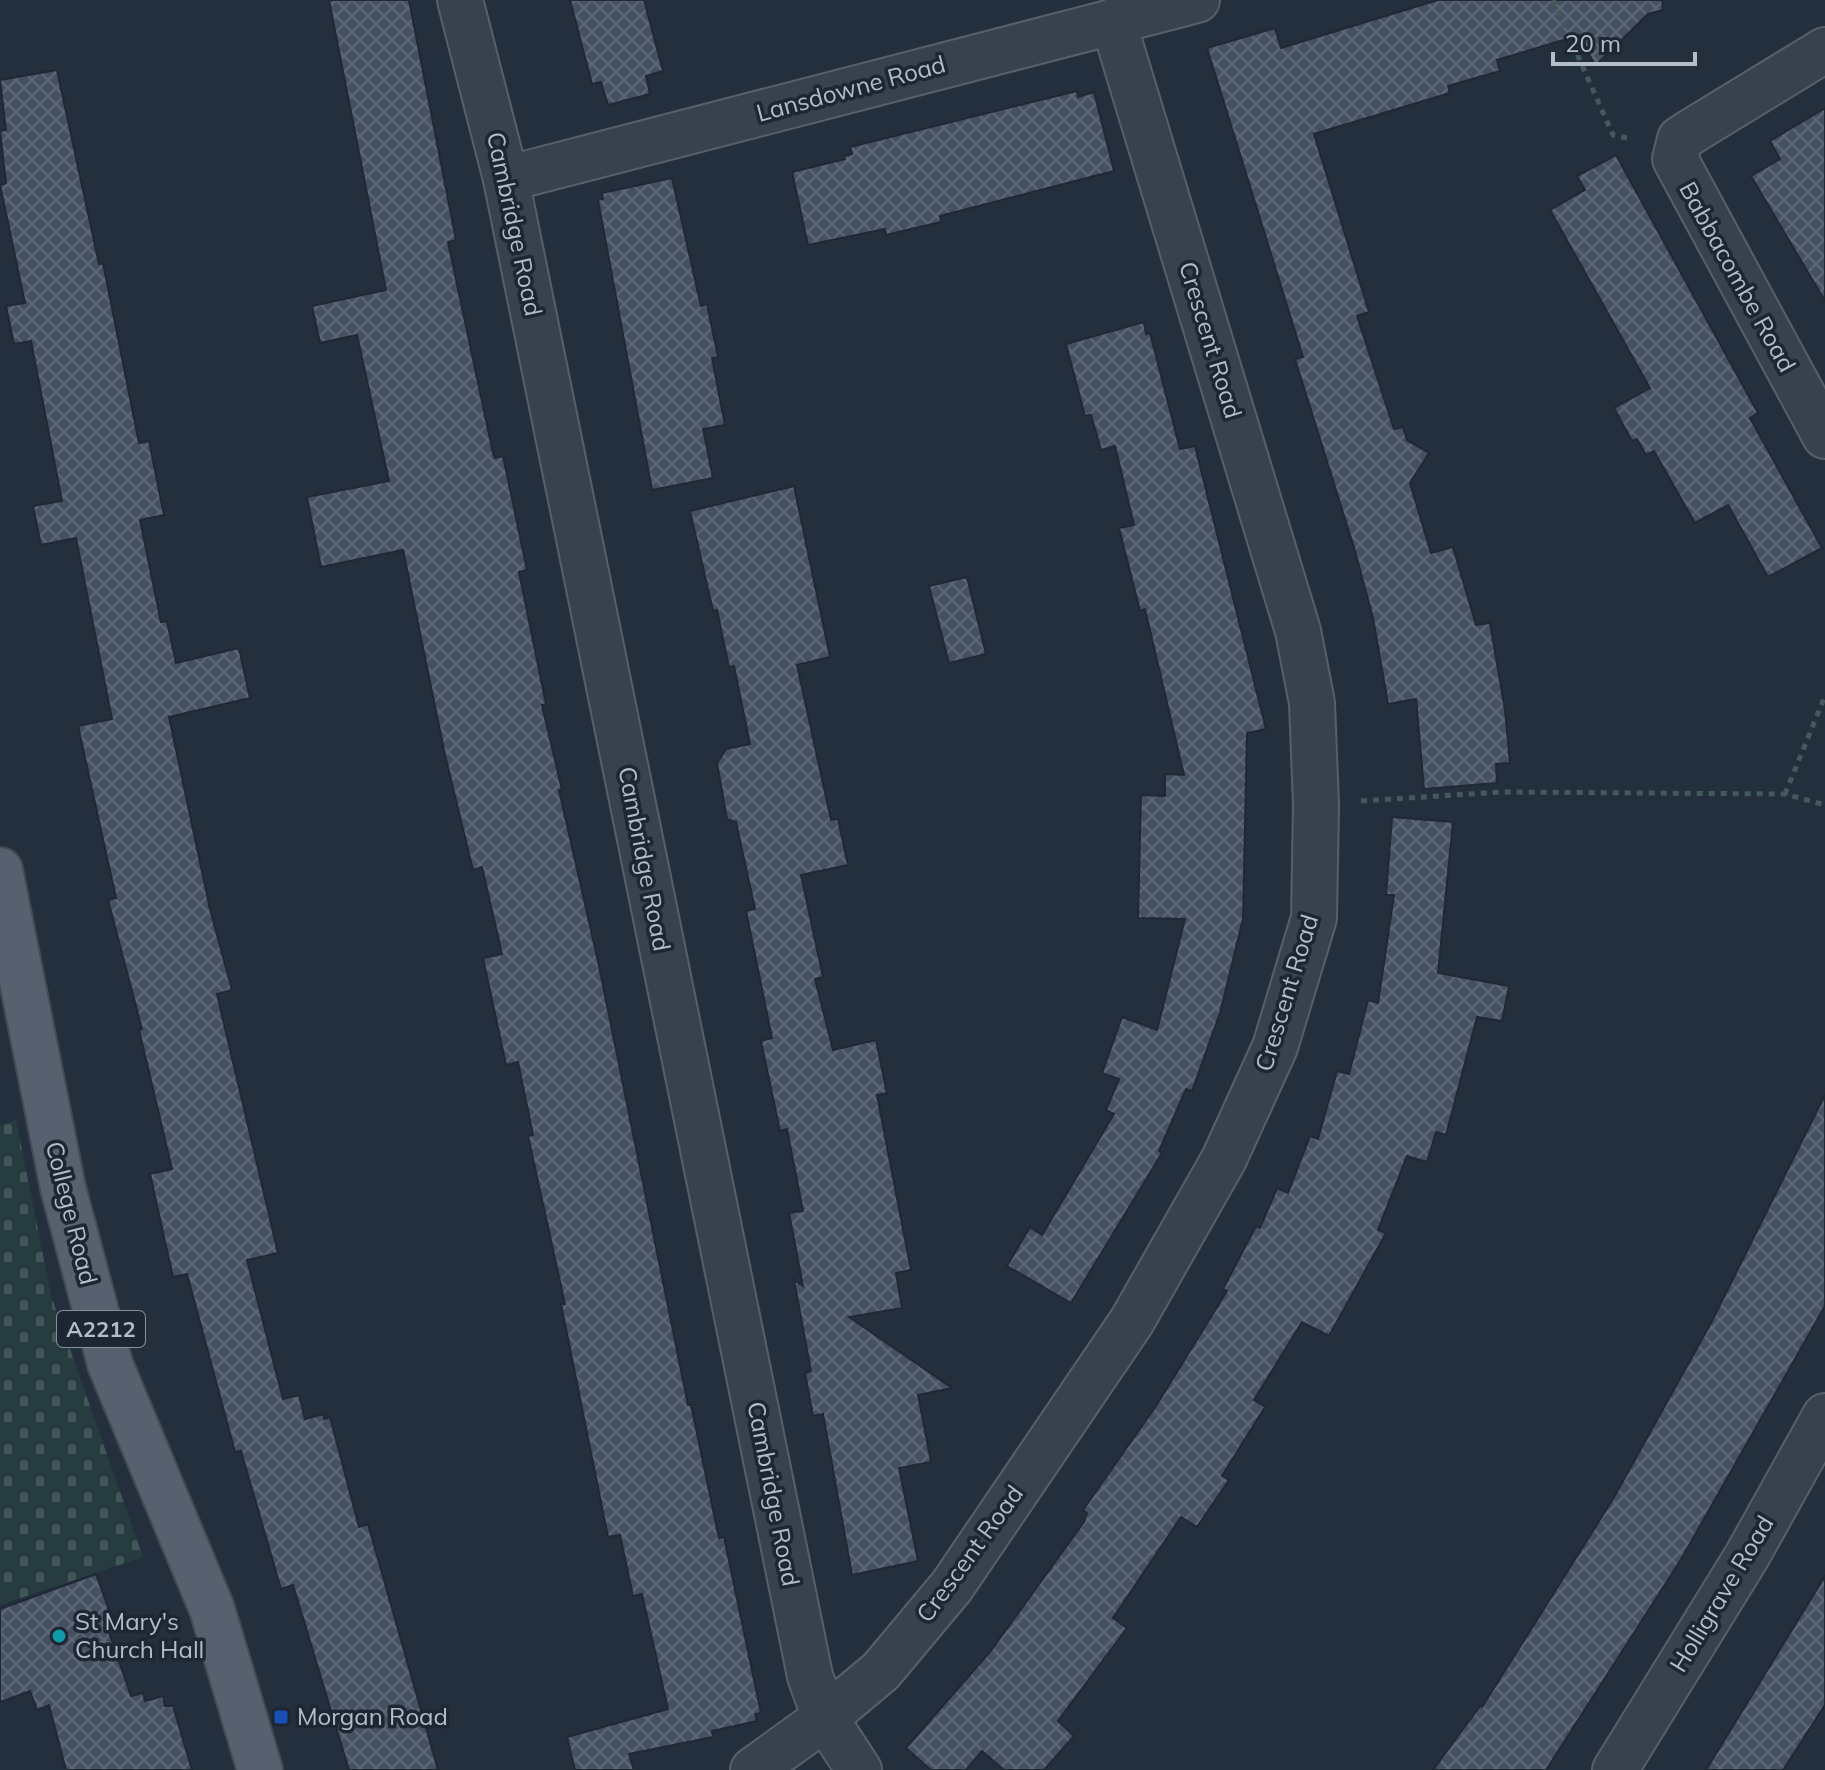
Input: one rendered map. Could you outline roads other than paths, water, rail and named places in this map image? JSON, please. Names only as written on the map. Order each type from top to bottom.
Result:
[{"type":"main road","name":"College Road","points":[[0,870],[63,1188],[110,1364],[212,1609],[260,1770]]},
{"type":"street","name":"Cambridge Road","points":[[460,0],[506,179],[810,1676],[825,1718],[859,1770]]},
{"type":"street","name":"Lansdowne Road","points":[[506,179],[1197,0]]},
{"type":"street","name":"Crescent Road","points":[[753,1770],[825,1718],[881,1671],[952,1586],[1132,1321],[1224,1159],[1275,1047],[1314,918],[1316,805],[1312,703],[1298,631],[1113,21]]},
{"type":"street","name":"Babbacombe Road","points":[[1825,50],[1689,133],[1676,149],[1677,168],[1825,436]]},
{"type":"street","name":"Holligrave Road","points":[[1615,1770],[1747,1556],[1825,1416]]},
{"type":"place","name":"St Mary's Church Hall","points":[[59,1636]]},
{"type":"place","name":"Morgan Road","points":[[281,1717]]}]
